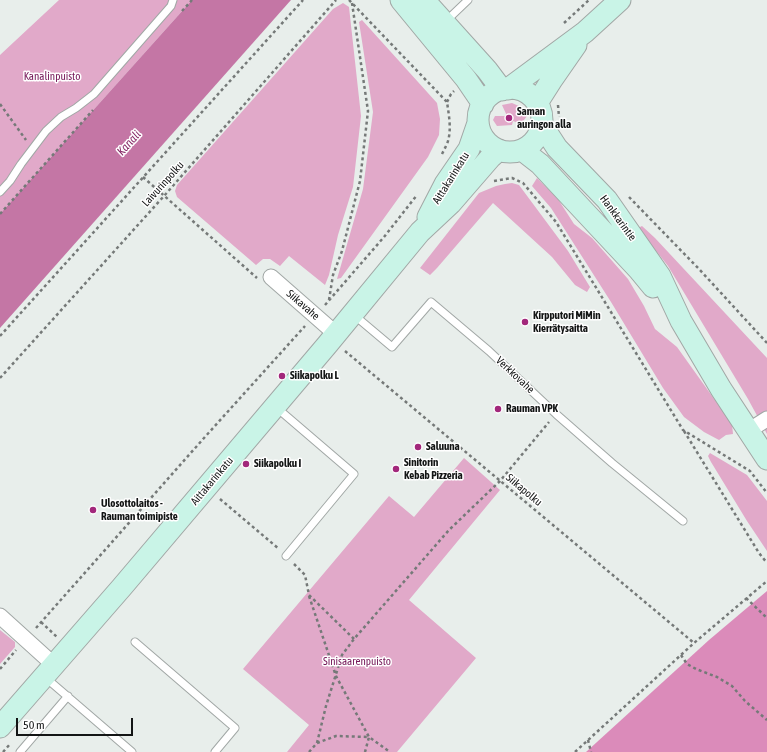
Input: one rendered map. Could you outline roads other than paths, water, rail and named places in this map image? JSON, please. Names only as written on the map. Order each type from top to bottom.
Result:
[{"type":"main road","points":[[401,0],[466,79],[480,113],[482,135],[488,144],[494,149],[505,152],[522,150],[530,146],[537,137],[542,125],[541,114],[537,103],[525,92],[515,89],[505,89],[424,0]]},
{"type":"main road","points":[[480,113],[490,95],[505,89],[585,32],[620,0]]},
{"type":"main road","points":[[537,103],[585,32]]},
{"type":"main road","name":"Aittakarinkatu","points":[[420,232],[445,184],[470,149],[480,113]]},
{"type":"main road","name":"Hankkarintie","points":[[542,125],[557,148],[607,200],[660,276],[681,321],[721,389],[767,459]]},
{"type":"main road","name":"Aittakarinkatu","points":[[0,727],[122,588],[275,406],[340,342],[353,314],[420,232],[451,204],[490,158],[499,150]]},
{"type":"main road","name":"Hankkarintie","points":[[522,150],[540,164],[639,270],[681,321]]},
{"type":"street","name":"Siikavahe","points":[[266,280],[316,315],[340,342]]},
{"type":"street","points":[[748,430],[767,419]]},
{"type":"street","points":[[0,616],[25,640],[49,671]]},
{"type":"lane","points":[[0,192],[10,182],[46,131],[61,117],[94,94],[123,62],[170,6],[173,0]]},
{"type":"lane","points":[[444,22],[468,0]]},
{"type":"lane","name":"Verkkovahe","points":[[353,314],[392,347],[431,302],[489,351],[556,414],[612,463],[683,521]]},
{"type":"lane","points":[[275,406],[354,474],[286,556]]},
{"type":"lane","points":[[135,642],[235,728],[215,752]]},
{"type":"lane","points":[[49,671],[68,696],[132,752]]},
{"type":"lane","points":[[20,752],[68,696]]},
{"type":"water","name":"Kanali","points":[[192,0],[291,0],[0,328],[0,214]]},
{"type":"place","name":"Saman auringon alla","points":[[509,118]]},
{"type":"place","name":"Kirpputori MiMin Kierrätysaitta","points":[[525,322]]},
{"type":"place","name":"Siikapolku L","points":[[282,376]]},
{"type":"place","name":"Rauman VPK","points":[[498,409]]},
{"type":"place","name":"Saluuna","points":[[418,447]]},
{"type":"place","name":"Siikapolku I","points":[[246,464]]},
{"type":"place","name":"Sinitorin Kebab Pizzeria","points":[[396,469]]},
{"type":"place","name":"Ulosottolaitos - Rauman toimipiste","points":[[93,510]]},
{"type":"park label","name":"Kanalinpuisto","points":[[52,77]]},
{"type":"park label","name":"Sinisaarenpuisto","points":[[357,662]]}]
